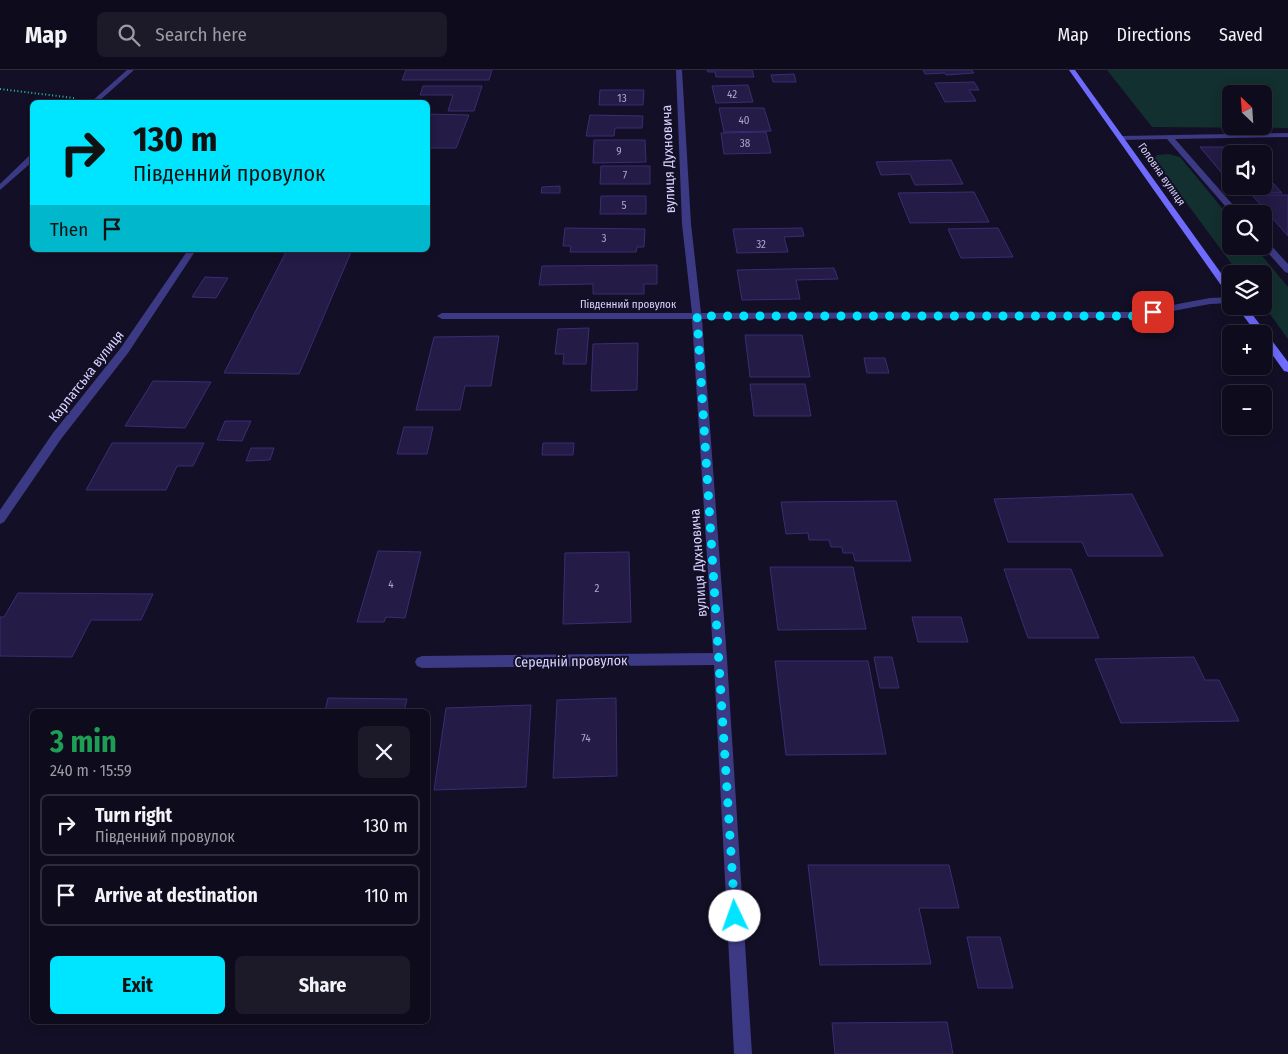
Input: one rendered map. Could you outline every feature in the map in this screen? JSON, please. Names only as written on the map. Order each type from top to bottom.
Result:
[{"type":"main road","name":"Головна вулиця","points":[[1072,70],[1222,279]]},
{"type":"main road","points":[[1248,315],[1255,325]]},
{"type":"main road","points":[[1272,347],[1288,369]]},
{"type":"street","points":[[97,100],[131,70]]},
{"type":"street","name":"вулиця Духновича","points":[[679,70],[683,188],[689,267],[697,316],[744,1054]]},
{"type":"street","points":[[1121,138],[1288,136]]},
{"type":"street","points":[[1170,138],[1230,205]]},
{"type":"street","points":[[0,188],[30,160]]},
{"type":"street","name":"Карпатська вулиця","points":[[0,519],[57,436],[124,351],[191,252]]},
{"type":"street","points":[[1272,252],[1288,270]]},
{"type":"street","name":"Південний провулок","points":[[442,316],[1135,316],[1210,301],[1222,300]]},
{"type":"street","name":"Середній провулок","points":[[422,662],[720,659]]},
{"type":"path","points":[[0,89],[80,100]]},
{"type":"green space","points":[[1107,70],[1288,70],[1288,128],[1272,128],[1272,85],[1222,85],[1222,128],[1152,127]]},
{"type":"green space","points":[[1168,154],[1180,157],[1222,208],[1222,251],[1154,159],[1157,155]]},
{"type":"green space","points":[[1225,255],[1261,255],[1270,265],[1232,265]]},
{"type":"green space","points":[[1272,268],[1288,287],[1288,339],[1271,315]]},
{"type":"building","points":[[406,70],[492,70],[489,80],[402,80]]},
{"type":"building","points":[[707,70],[752,70],[754,77],[716,77],[715,72],[708,72]]},
{"type":"building","points":[[923,70],[972,70],[974,73],[925,74]]},
{"type":"building","points":[[794,74],[796,82],[773,82],[771,75]]},
{"type":"building","points":[[974,82],[979,90],[969,90],[976,101],[945,102],[935,83]]},
{"type":"building","points":[[748,85],[753,102],[716,103],[712,86]]},
{"type":"building","points":[[423,86],[482,86],[474,111],[448,111],[453,95],[420,95]]},
{"type":"building","points":[[600,90],[644,90],[643,105],[599,105]]},
{"type":"building","points":[[719,108],[764,108],[771,131],[724,132]]},
{"type":"building","points":[[430,114],[469,115],[456,148],[430,148]]},
{"type":"building","points":[[590,115],[643,116],[642,128],[615,128],[614,136],[586,136]]},
{"type":"building","points":[[766,132],[771,153],[724,154],[721,133]]},
{"type":"building","points":[[594,140],[645,140],[646,162],[593,163]]},
{"type":"building","points":[[1200,147],[1222,147],[1222,173]]},
{"type":"building","points":[[951,160],[963,184],[915,185],[910,174],[881,175],[876,162]]},
{"type":"building","points":[[601,166],[650,166],[650,184],[600,184]]},
{"type":"building","points":[[1272,182],[1282,193],[1272,193]]},
{"type":"building","points":[[560,186],[560,193],[541,193],[542,187]]},
{"type":"building","points":[[974,192],[989,222],[910,223],[898,193]]},
{"type":"building","points":[[1252,195],[1288,195],[1288,236],[1272,218],[1272,205],[1261,205]]},
{"type":"building","points":[[601,196],[646,196],[646,214],[600,214]]},
{"type":"building","points":[[565,228],[645,229],[644,247],[637,247],[636,252],[570,252],[571,246],[563,246]]},
{"type":"building","points":[[802,228],[804,236],[784,237],[788,252],[737,253],[733,229]]},
{"type":"building","points":[[998,228],[1013,257],[961,258],[948,229]]},
{"type":"building","points":[[286,252],[351,252],[299,374],[224,373]]},
{"type":"building","points":[[657,265],[657,284],[644,284],[644,294],[593,294],[593,284],[539,285],[542,266]]},
{"type":"building","points":[[834,268],[838,279],[796,280],[800,299],[742,300],[737,270]]},
{"type":"building","points":[[205,277],[228,278],[216,298],[192,297]]},
{"type":"building","points":[[589,328],[586,364],[563,364],[564,354],[555,354],[558,329]]},
{"type":"building","points":[[745,335],[802,335],[810,377],[750,377]]},
{"type":"building","points":[[499,336],[491,386],[465,386],[460,410],[416,410],[434,337]]},
{"type":"building","points":[[638,343],[637,390],[591,391],[593,344]]},
{"type":"building","points":[[864,358],[885,358],[889,373],[867,373]]},
{"type":"building","points":[[153,381],[211,382],[185,428],[125,426]]},
{"type":"building","points":[[750,384],[805,384],[811,416],[754,416]]},
{"type":"building","points":[[225,421],[251,421],[242,441],[217,440]]},
{"type":"building","points":[[404,427],[433,427],[427,454],[397,454]]},
{"type":"building","points":[[112,443],[204,443],[193,466],[177,466],[166,490],[86,490]]},
{"type":"building","points":[[543,443],[574,443],[573,455],[542,455]]},
{"type":"building","points":[[251,448],[274,448],[270,460],[246,461]]},
{"type":"building","points":[[1132,494],[1163,556],[1088,556],[1082,542],[1008,542],[994,499]]},
{"type":"building","points":[[896,501],[911,561],[855,561],[853,553],[843,553],[842,547],[831,547],[829,540],[809,540],[808,533],[786,534],[781,502]]},
{"type":"building","points":[[378,551],[421,552],[405,618],[386,617],[384,622],[357,622]]},
{"type":"building","points":[[629,552],[631,622],[563,624],[565,553]]},
{"type":"building","points":[[770,567],[853,567],[866,629],[778,630]]},
{"type":"building","points":[[1004,569],[1071,569],[1099,638],[1028,638]]},
{"type":"building","points":[[18,593],[153,594],[141,620],[91,620],[72,657],[0,656],[0,617],[4,617]]},
{"type":"building","points":[[912,617],[961,617],[968,642],[918,642]]},
{"type":"building","points":[[874,657],[892,657],[899,688],[880,688]]},
{"type":"building","points":[[1194,657],[1205,680],[1219,680],[1239,721],[1121,723],[1095,659]]},
{"type":"building","points":[[775,661],[868,661],[886,754],[786,755]]},
{"type":"building","points":[[328,698],[407,699],[404,709],[325,709]]},
{"type":"building","points":[[616,698],[617,776],[553,778],[557,700]]},
{"type":"building","points":[[531,705],[526,787],[434,790],[446,708]]},
{"type":"building","points":[[808,865],[949,865],[959,908],[919,908],[931,964],[820,965]]},
{"type":"building","points":[[967,937],[1000,937],[1013,988],[978,988]]},
{"type":"building","points":[[947,1022],[953,1054],[835,1054],[832,1023]]},
{"type":"route","points":[[735,916],[697,316],[1135,316],[1153,312]]}]
